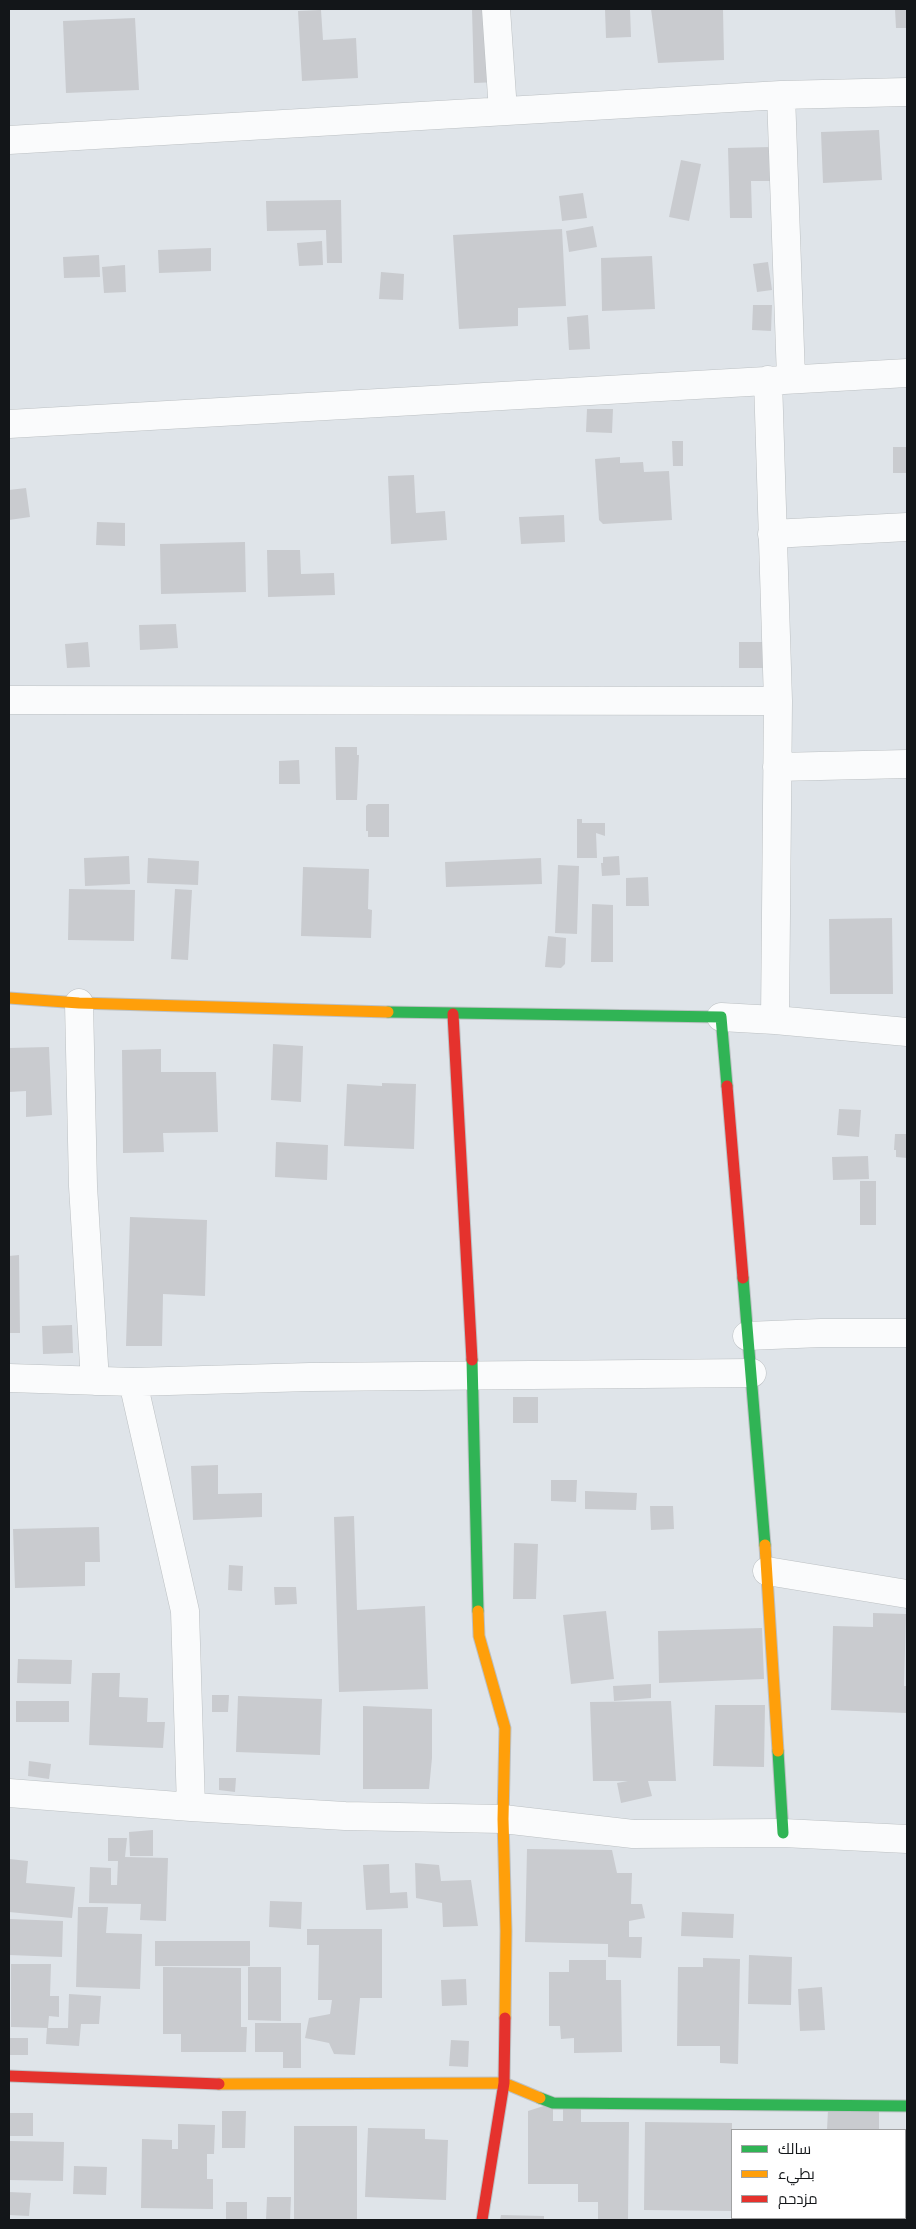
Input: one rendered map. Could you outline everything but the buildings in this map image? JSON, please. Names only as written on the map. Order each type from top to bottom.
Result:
[{"type":"street","points":[[496,9],[503,111]]},
{"type":"street","points":[[9,140],[780,95],[907,92]]},
{"type":"street","points":[[775,1020],[778,701],[772,534],[779,379],[780,95]]},
{"type":"street","points":[[9,424],[907,373]]},
{"type":"street","points":[[772,534],[907,527]]},
{"type":"street","points":[[9,700],[778,701]]},
{"type":"street","points":[[777,767],[907,764]]},
{"type":"street","points":[[9,998],[79,1003],[453,1014],[720,1017],[907,1032]]},
{"type":"street","points":[[79,1003],[84,1186],[95,1381]]},
{"type":"street","points":[[453,1014],[473,1377],[479,1636],[505,1728],[503,1819],[506,1931],[504,2083],[482,2220]]},
{"type":"street","points":[[720,1017],[747,1336],[752,1373],[767,1571],[783,1834]]},
{"type":"street","points":[[747,1336],[820,1332],[907,1333]]},
{"type":"street","points":[[9,1378],[134,1382],[310,1377],[752,1373]]},
{"type":"street","points":[[134,1382],[185,1612],[190,1807]]},
{"type":"street","points":[[767,1571],[907,1594]]},
{"type":"street","points":[[9,1793],[190,1807],[345,1816],[503,1819],[633,1834],[783,1834],[907,1839]]},
{"type":"street","points":[[9,2076],[252,2085],[504,2083],[554,2103],[907,2106]]},
{"type":"traffic: fast","points":[[388,1012],[721,1017],[727,1086]]},
{"type":"traffic: fast","points":[[743,1278],[765,1545]]},
{"type":"traffic: fast","points":[[472,1360],[478,1611]]},
{"type":"traffic: fast","points":[[778,1751],[783,1833]]},
{"type":"traffic: fast","points":[[540,2098],[553,2103],[907,2106]]},
{"type":"traffic: slow","points":[[9,998],[79,1003],[388,1012]]},
{"type":"traffic: slow","points":[[765,1545],[778,1751]]},
{"type":"traffic: slow","points":[[478,1611],[479,1636],[505,1728],[503,1819],[506,1931],[505,2018]]},
{"type":"traffic: slow","points":[[219,2084],[504,2083],[540,2098]]},
{"type":"traffic: jam","points":[[453,1014],[472,1360]]},
{"type":"traffic: jam","points":[[727,1086],[743,1278]]},
{"type":"traffic: jam","points":[[482,2220],[504,2083],[505,2018]]},
{"type":"traffic: jam","points":[[9,2076],[219,2084]]}]
